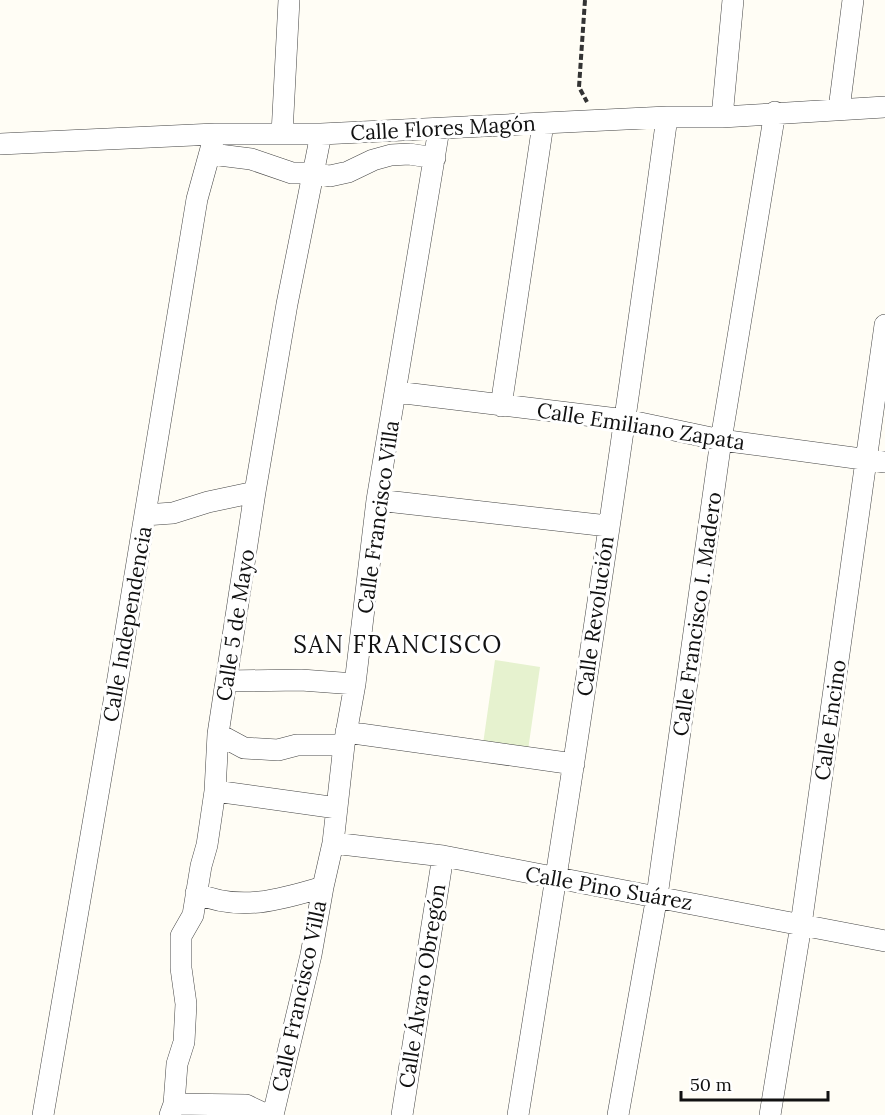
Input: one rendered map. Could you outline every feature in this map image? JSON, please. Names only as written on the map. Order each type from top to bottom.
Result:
[{"type":"street","points":[[282,134],[289,0]]},
{"type":"street","points":[[722,117],[733,0]]},
{"type":"street","points":[[839,109],[853,0]]},
{"type":"street","name":"Calle Flores Magón","points":[[0,144],[213,144],[253,134],[321,134],[667,117],[722,117],[885,107]]},
{"type":"street","name":"Calle Francisco I. Madero","points":[[618,1115],[657,896],[721,440],[775,112]]},
{"type":"street","name":"Calle Revolución","points":[[518,1115],[626,420],[667,117]]},
{"type":"street","points":[[501,406],[543,124]]},
{"type":"street","name":"Calle Francisco Villa","points":[[273,1115],[311,955],[322,886],[333,843],[377,500],[439,129]]},
{"type":"street","points":[[251,159],[253,134]]},
{"type":"street","name":"Calle 5 de Mayo","points":[[172,1110],[177,1064],[184,1042],[186,1022],[180,946],[184,928],[193,915],[207,845],[218,734],[255,492],[286,304],[321,134]]},
{"type":"street","points":[[213,144],[292,173],[330,176],[348,172],[391,154],[435,158]]},
{"type":"street","name":"Calle Independencia","points":[[43,1115],[197,199],[213,144]]},
{"type":"street","name":"Calle Encino","points":[[770,1115],[876,460],[885,325]]},
{"type":"street","name":"Calle Emiliano Zapata","points":[[396,392],[626,420],[721,440],[876,460]]},
{"type":"street","points":[[145,515],[173,513],[207,502],[255,492]]},
{"type":"street","points":[[377,500],[608,526]]},
{"type":"street","points":[[226,681],[301,680],[355,684]]},
{"type":"street","points":[[218,734],[244,748],[278,750],[297,745],[345,739],[574,764]]},
{"type":"street","points":[[214,791],[337,808]]},
{"type":"street","name":"Calle Pino Suárez","points":[[333,843],[443,856],[556,879],[657,896],[801,926],[885,940]]},
{"type":"street","name":"Calle Álvaro Obregón","points":[[402,1115],[443,856]]},
{"type":"street","points":[[196,893],[224,902],[261,903],[277,901],[322,886]]},
{"type":"street","points":[[172,1110],[246,1105],[267,1115]]},
{"type":"path","points":[[585,0],[579,87],[598,121]]},
{"type":"green space","points":[[495,660],[540,667],[528,750],[483,744]]},
{"type":"district","name":"SAN FRANCISCO","points":[[398,644]]}]
